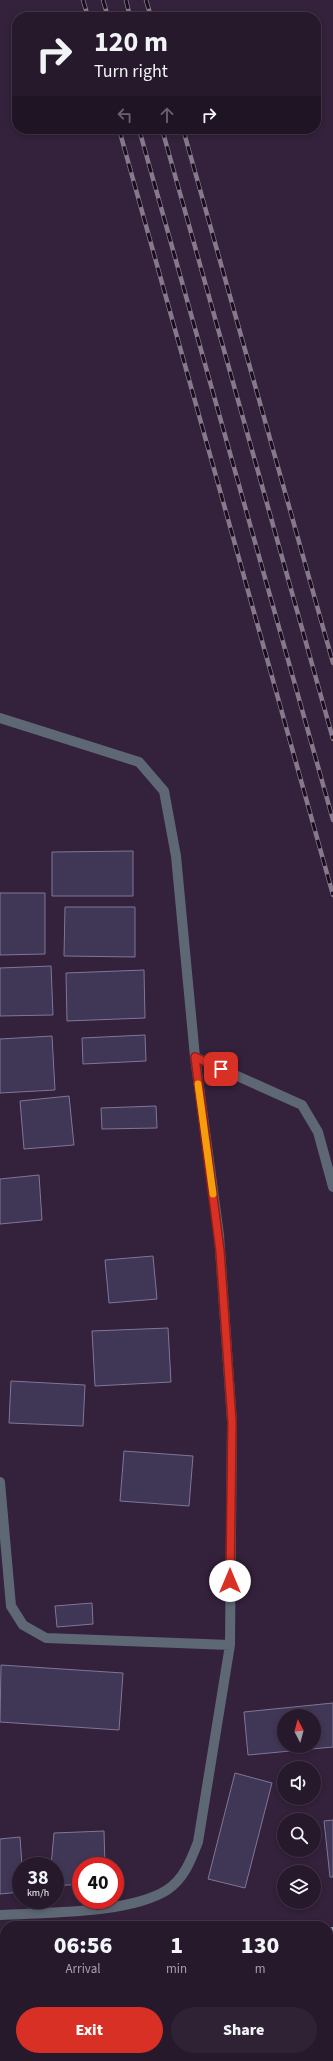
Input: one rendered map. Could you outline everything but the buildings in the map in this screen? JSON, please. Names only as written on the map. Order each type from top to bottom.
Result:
[{"type":"street","points":[[0,718],[139,762],[164,791],[176,856],[195,1057],[219,1235],[232,1422],[230,1645],[198,1842],[187,1869],[168,1890],[141,1901],[110,1908],[0,1915]]},
{"type":"street","points":[[195,1057],[302,1105],[318,1132],[333,1186]]},
{"type":"street","points":[[0,1482],[11,1606],[23,1625],[46,1638],[230,1645]]},
{"type":"railway","points":[[83,0],[87,12]]},
{"type":"railway","points":[[103,0],[107,12]]},
{"type":"railway","points":[[126,0],[129,12]]},
{"type":"railway","points":[[146,0],[150,12]]},
{"type":"railway","points":[[120,134],[333,895]]},
{"type":"railway","points":[[140,134],[333,820]]},
{"type":"railway","points":[[163,134],[333,739]]},
{"type":"railway","points":[[184,134],[333,663]]},
{"type":"slow traffic","points":[[198,1084],[213,1194]]},
{"type":"route","points":[[221,1069],[195,1057],[219,1235],[232,1422],[230,1581]]}]
